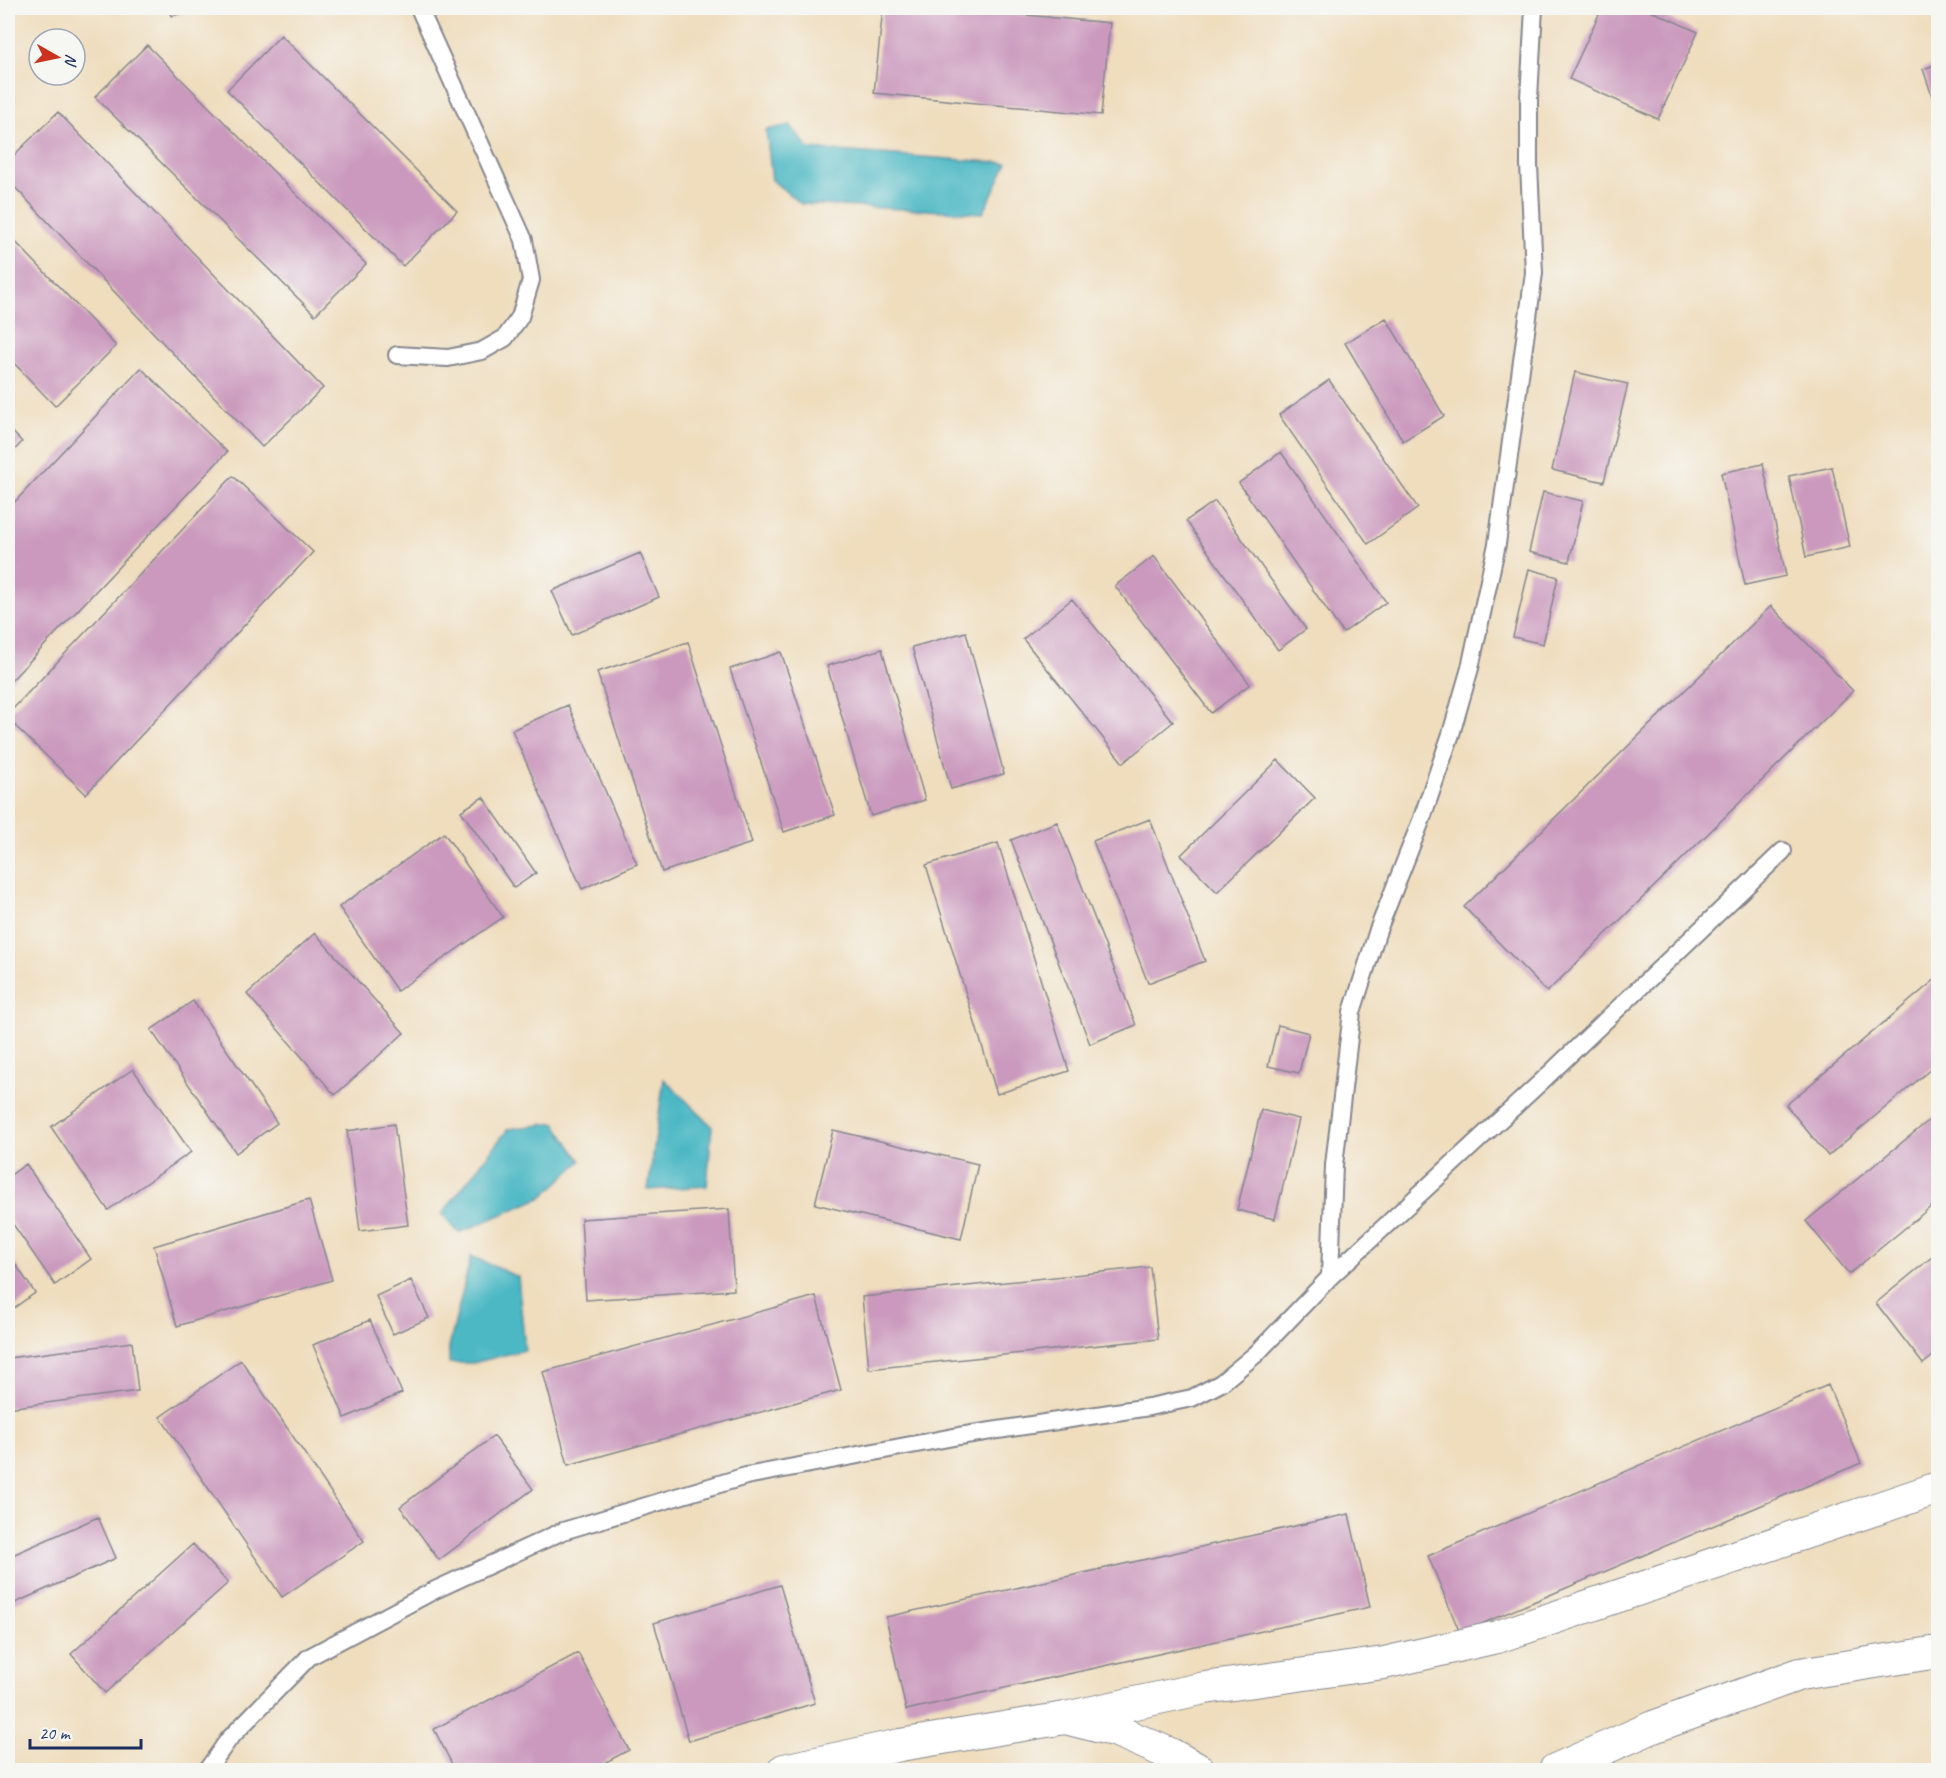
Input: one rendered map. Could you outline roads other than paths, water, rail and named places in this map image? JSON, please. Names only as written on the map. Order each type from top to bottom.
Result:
[{"type":"street","points":[[784,1770],[900,1745],[1065,1718],[1205,1688],[1384,1663],[1497,1637],[1938,1488]]},
{"type":"street","points":[[1555,1770],[1653,1727],[1800,1674],[1938,1652]]},
{"type":"street","points":[[1065,1718],[1117,1731],[1170,1754],[1199,1770]]},
{"type":"lane","points":[[397,355],[448,358],[482,351],[505,338],[520,317],[531,280],[524,240],[418,8]]},
{"type":"lane","points":[[1330,1277],[1334,1165],[1352,1012],[1378,930],[1451,734],[1470,668],[1497,544],[1534,273],[1529,165],[1529,98],[1534,8]]},
{"type":"lane","points":[[207,1770],[229,1739],[309,1657],[435,1590],[563,1531],[746,1476],[959,1436],[1149,1407],[1191,1398],[1221,1383],[1256,1354],[1330,1277],[1534,1089],[1783,851]]},
{"type":"water","points":[[790,125],[809,149],[1007,163],[983,213],[801,204],[772,180],[766,130]]},
{"type":"water","points":[[664,1079],[712,1126],[707,1186],[648,1190]]},
{"type":"water","points":[[555,1123],[581,1161],[542,1197],[459,1233],[442,1214],[508,1129]]},
{"type":"water","points":[[471,1256],[518,1277],[525,1350],[473,1363],[449,1363],[449,1347]]}]
